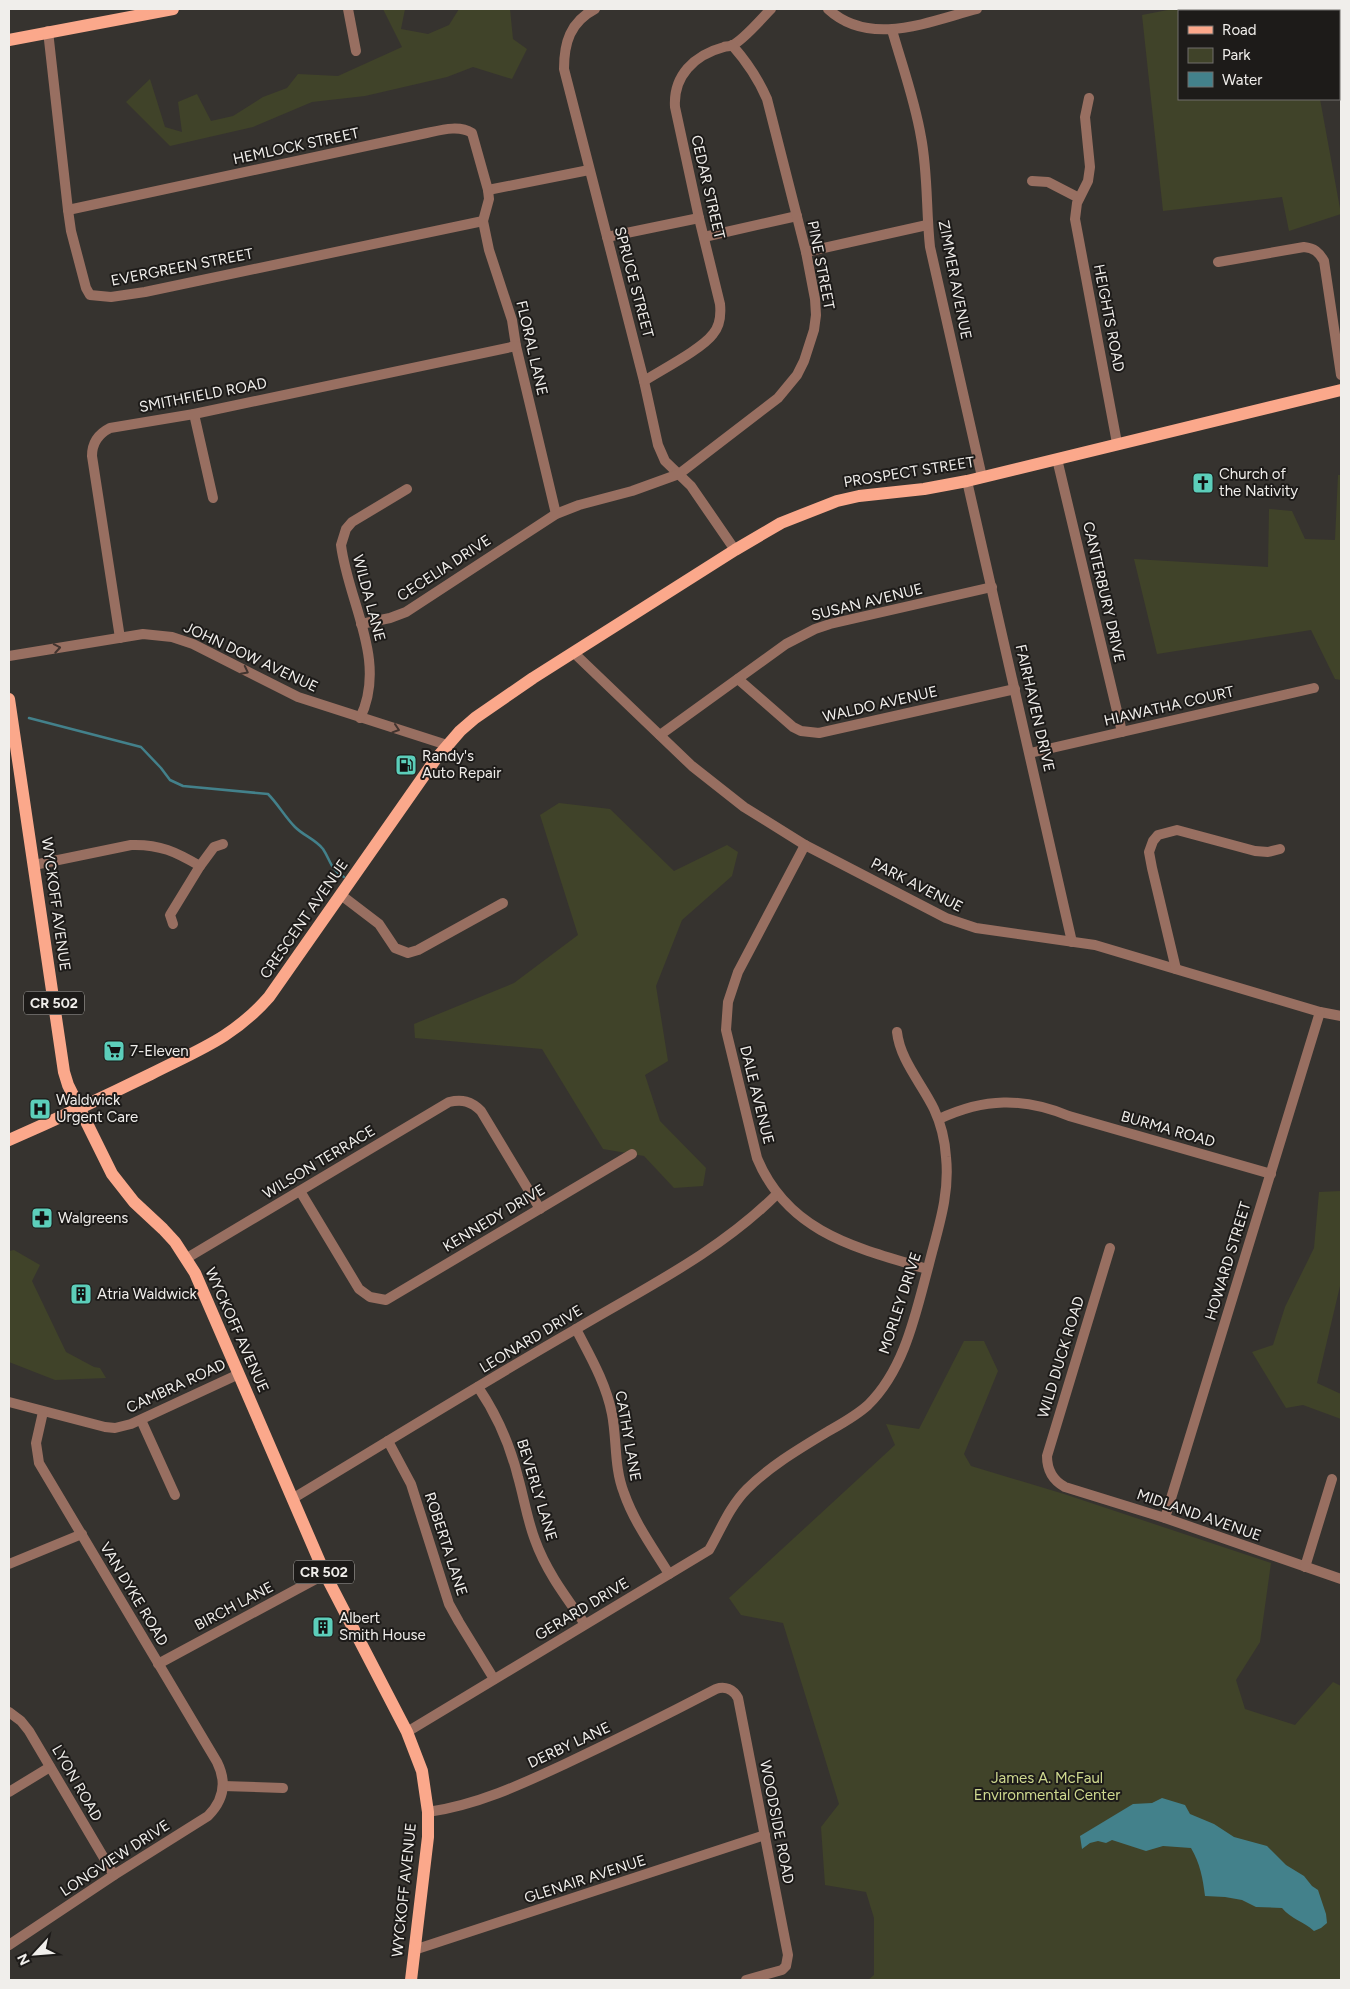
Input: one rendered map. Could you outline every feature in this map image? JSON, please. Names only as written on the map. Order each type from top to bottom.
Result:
[{"type":"main road","points":[[9,40],[48,31],[174,9]]},
{"type":"main road","name":"PROSPECT STREET","points":[[574,653],[735,550],[781,523],[836,501],[967,481],[1341,390]]},
{"type":"main road","name":"CRESCENT AVENUE","points":[[9,1140],[79,1110],[210,1045],[241,1025],[269,997],[447,745],[475,718],[574,653]]},
{"type":"main road","name":"WYCKOFF AVENUE","points":[[9,699],[64,1072],[79,1110],[112,1174],[134,1202],[163,1228],[187,1258],[195,1273],[325,1574],[407,1732],[422,1771],[428,1812],[428,1837],[410,1980]]},
{"type":"street","points":[[348,9],[356,51]]},
{"type":"street","name":"SPRUCE STREET","points":[[595,9],[586,14],[572,29],[564,57],[568,84],[644,381],[658,445],[665,461],[691,486],[703,501],[735,550]]},
{"type":"street","name":"CEDAR STREET","points":[[644,381],[705,342],[714,333],[719,321],[720,304],[675,107],[676,90],[682,75],[691,63],[723,47],[732,46],[771,9]]},
{"type":"street","points":[[828,9],[856,25],[869,29],[892,30],[977,9]]},
{"type":"street","name":"ZIMMER AVENUE","points":[[892,30],[921,136],[925,164],[927,225],[935,272],[982,477]]},
{"type":"street","name":"EVERGREEN STREET","points":[[48,31],[71,230],[86,288],[90,295],[111,297],[145,292],[483,221]]},
{"type":"street","name":"PINE STREET","points":[[538,525],[556,514],[579,505],[632,491],[679,474],[778,398],[797,375],[810,347],[816,315],[806,252],[767,98],[758,78],[745,59],[732,46]]},
{"type":"street","name":"HEIGHTS ROAD","points":[[1089,98],[1085,117],[1090,167],[1088,181],[1079,198],[1075,219],[1117,443]]},
{"type":"street","name":"HEMLOCK STREET","points":[[68,210],[422,134],[460,128],[472,133],[488,190]]},
{"type":"street","points":[[488,190],[589,170]]},
{"type":"street","points":[[1032,181],[1048,182],[1079,198]]},
{"type":"street","name":"FLORAL LANE","points":[[488,190],[489,199],[483,221],[489,250],[512,320],[516,346],[556,514]]},
{"type":"street","points":[[704,237],[796,216]]},
{"type":"street","points":[[606,238],[699,218]]},
{"type":"street","points":[[806,252],[927,225]]},
{"type":"street","points":[[1218,262],[1304,247],[1315,250],[1321,255],[1324,261],[1341,375]]},
{"type":"street","name":"SMITHFIELD ROAD","points":[[120,638],[92,456],[97,437],[110,428],[194,414],[516,346]]},
{"type":"street","points":[[194,414],[213,498]]},
{"type":"street","name":"CANTERBURY DRIVE","points":[[1057,459],[1122,732]]},
{"type":"street","name":"FAIRHAVEN DRIVE","points":[[967,481],[1072,942]]},
{"type":"street","name":"WILDA LANE","points":[[360,718],[368,697],[371,676],[369,657],[342,553],[342,537],[352,522],[407,489]]},
{"type":"street","name":"CECELIA DRIVE","points":[[360,624],[390,618],[406,612],[538,525]]},
{"type":"street","name":"SUSAN AVENUE","points":[[660,735],[786,644],[815,629],[992,587]]},
{"type":"street","name":"JOHN DOW AVENUE","points":[[9,656],[157,634],[184,640],[298,697],[447,745]]},
{"type":"street","name":"PARK AVENUE","points":[[574,653],[697,770],[731,797],[772,825],[805,844],[961,924],[976,928],[1095,945],[1320,1012],[1341,1016]]},
{"type":"street","name":"WALDO AVENUE","points":[[738,679],[793,727],[810,733],[819,733],[1015,688]]},
{"type":"street","name":"HIAWATHA COURT","points":[[1030,753],[1314,688]]},
{"type":"street","points":[[1176,969],[1149,852],[1153,840],[1158,835],[1177,830],[1255,851],[1268,852],[1280,849]]},
{"type":"street","points":[[173,924],[170,915],[200,866],[214,847],[223,844]]},
{"type":"street","name":"DALE AVENUE","points":[[805,844],[738,972],[728,1002],[726,1030],[757,1158],[763,1172],[777,1194],[801,1218],[827,1234],[882,1255],[928,1269]]},
{"type":"street","points":[[34,865],[131,845],[145,845],[174,851],[200,866]]},
{"type":"street","points":[[341,895],[379,924],[395,948],[408,953],[418,950],[503,903]]},
{"type":"street","name":"HOWARD STREET","points":[[1164,1518],[1320,1012]]},
{"type":"street","name":"MORLEY DRIVE","points":[[749,1487],[789,1455],[854,1416],[877,1395],[890,1377],[912,1324],[943,1215],[946,1196],[946,1156],[939,1119],[904,1055],[898,1042],[897,1032]]},
{"type":"street","name":"WILSON TERRACE","points":[[187,1258],[449,1102],[457,1100],[470,1102],[481,1111],[540,1208]]},
{"type":"street","name":"BURMA ROAD","points":[[939,1119],[970,1106],[1002,1102],[1039,1105],[1069,1116],[1270,1174]]},
{"type":"street","name":"KENNEDY DRIVE","points":[[300,1191],[359,1289],[370,1297],[386,1300],[632,1154]]},
{"type":"street","name":"LEONARD DRIVE","points":[[292,1499],[657,1282],[724,1239],[747,1222],[777,1194]]},
{"type":"street","name":"WILD DUCK ROAD","points":[[1051,1475],[1047,1464],[1047,1456],[1110,1248]]},
{"type":"street","name":"CATHY LANE","points":[[576,1329],[607,1394],[617,1462],[624,1493],[631,1510],[669,1574]]},
{"type":"street","name":"CAMBRA ROAD","points":[[9,1402],[105,1427],[126,1426],[239,1374]]},
{"type":"street","name":"BEVERLY LANE","points":[[478,1387],[489,1403],[506,1439],[519,1479],[528,1521],[541,1555],[557,1583],[585,1624]]},
{"type":"street","name":"VAN DYKE ROAD","points":[[43,1412],[36,1443],[40,1463],[217,1762],[223,1778],[223,1786]]},
{"type":"street","points":[[141,1420],[175,1495]]},
{"type":"street","name":"ROBERTA LANE","points":[[388,1442],[411,1484],[449,1604],[494,1679]]},
{"type":"street","name":"MIDLAND AVENUE","points":[[1051,1475],[1058,1483],[1065,1487],[1164,1518],[1341,1579]]},
{"type":"street","points":[[1304,1567],[1332,1479]]},
{"type":"street","name":"GERARD DRIVE","points":[[407,1732],[709,1550],[736,1503],[749,1487]]},
{"type":"street","points":[[9,1564],[82,1534]]},
{"type":"street","name":"BIRCH LANE","points":[[158,1664],[325,1574]]},
{"type":"street","name":"WOODSIDE ROAD","points":[[716,1689],[726,1688],[731,1690],[738,1698],[788,1955],[786,1966],[776,1972],[746,1980]]},
{"type":"street","name":"DERBY LANE","points":[[428,1812],[464,1806],[491,1797],[586,1754],[716,1689]]},
{"type":"street","name":"LYON ROAD","points":[[9,1712],[21,1721],[29,1731],[114,1875]]},
{"type":"street","points":[[9,1792],[50,1767]]},
{"type":"street","points":[[223,1786],[283,1788]]},
{"type":"street","name":"LONGVIEW DRIVE","points":[[9,1945],[114,1875],[208,1816],[219,1802],[223,1786]]},
{"type":"street","name":"GLENAIR AVENUE","points":[[414,1950],[765,1835]]},
{"type":"green space","points":[[383,9],[405,9],[401,29],[428,34],[449,25],[459,9],[510,9],[513,39],[527,49],[512,79],[473,67],[447,77],[365,96],[312,102],[253,127],[170,146],[126,102],[150,79],[165,127],[182,132],[178,102],[197,94],[211,121],[233,116],[263,97],[287,88],[298,74],[338,76],[402,47]]},
{"type":"green space","points":[[1173,9],[1341,9],[1340,82],[1340,10],[1178,10],[1178,100],[1320,100],[1341,214],[1289,231],[1282,197],[1163,211],[1142,15]]},
{"type":"green space","points":[[1338,475],[1341,475],[1341,680],[1335,679],[1311,630],[1157,654],[1134,559],[1268,567],[1269,509],[1292,511],[1305,539],[1335,540]]},
{"type":"green space","points":[[559,803],[610,809],[674,871],[727,845],[738,852],[732,876],[682,920],[656,986],[668,1061],[645,1075],[660,1121],[706,1168],[703,1186],[674,1188],[644,1156],[603,1149],[542,1049],[415,1038],[414,1024],[514,983],[578,935],[540,815]]},
{"type":"green space","points":[[1341,1191],[1341,1282],[1317,1383],[1341,1394],[1341,1419],[1303,1405],[1286,1408],[1252,1352],[1273,1345],[1285,1307],[1314,1248],[1319,1192]]},
{"type":"green space","points":[[14,1250],[40,1265],[32,1281],[66,1352],[94,1367],[100,1368],[106,1378],[55,1380],[9,1362],[9,1251]]},
{"type":"green space","name":"James A. McFaul Environmental Center","points":[[964,1341],[984,1341],[998,1371],[964,1454],[971,1466],[1064,1494],[1271,1563],[1260,1642],[1236,1680],[1245,1709],[1295,1725],[1333,1682],[1341,1686],[1341,1980],[868,1980],[874,1975],[874,1918],[866,1892],[825,1885],[821,1827],[839,1804],[783,1623],[741,1615],[729,1598],[895,1445],[886,1424],[919,1429]]},
{"type":"water","points":[[1162,1798],[1185,1805],[1190,1814],[1214,1824],[1234,1837],[1267,1846],[1286,1865],[1304,1876],[1318,1890],[1327,1923],[1314,1931],[1289,1915],[1282,1908],[1256,1907],[1242,1900],[1205,1896],[1201,1871],[1191,1848],[1163,1846],[1146,1851],[1112,1840],[1106,1843],[1098,1841],[1090,1843],[1082,1849],[1080,1836],[1133,1804],[1152,1803]]},
{"type":"waterway","points":[[29,718],[141,747],[170,780],[183,786],[268,794],[295,827],[323,849],[333,868],[344,877]]},
{"type":"place","name":"Church of the Nativity","points":[[1203,483]]},
{"type":"place","name":"Randy's Auto Repair","points":[[406,765]]},
{"type":"place","name":"7-Eleven","points":[[114,1051]]},
{"type":"place","name":"Waldwick Urgent Care","points":[[40,1109]]},
{"type":"place","name":"Walgreens","points":[[42,1218]]},
{"type":"place","name":"Atria Waldwick","points":[[81,1294]]},
{"type":"place","name":"Albert Smith House","points":[[323,1627]]}]
